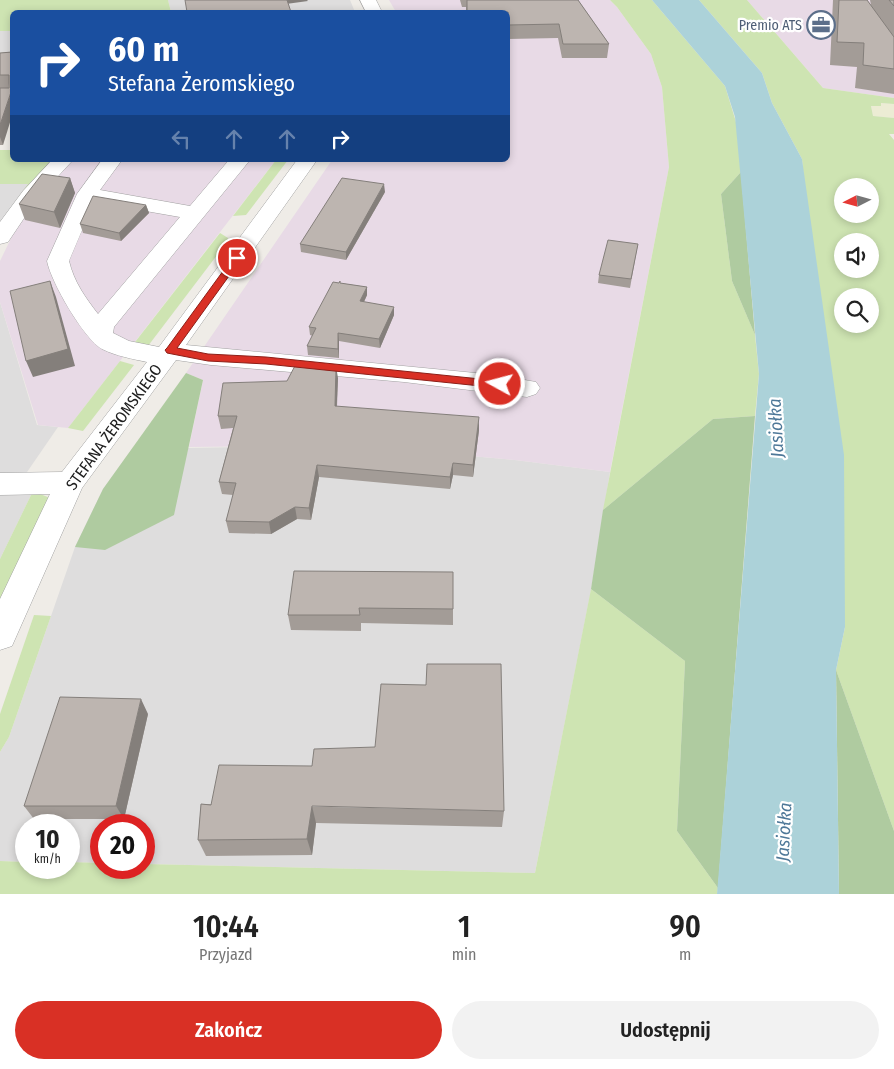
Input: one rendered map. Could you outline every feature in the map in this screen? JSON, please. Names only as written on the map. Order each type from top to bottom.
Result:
[{"type":"street","points":[[0,237],[30,196],[61,162]]},
{"type":"street","points":[[111,162],[87,194],[58,261],[61,274],[68,287],[106,341],[116,346],[168,354],[276,362],[486,382],[527,388]]},
{"type":"street","points":[[101,334],[102,326],[107,319],[238,162]]},
{"type":"street","name":"STEFANA ŻEROMSKIEGO","points":[[0,636],[26,573],[70,483],[168,354],[306,162]]},
{"type":"street","points":[[87,194],[195,212]]},
{"type":"street","points":[[0,484],[70,483]]},
{"type":"shaded area","points":[[168,0],[350,0],[354,10],[170,10]]},
{"type":"shaded area","points":[[389,0],[610,0],[651,54],[662,87],[669,167],[610,472],[515,460],[345,445],[189,447],[203,380],[186,373],[331,162],[510,162],[510,10],[395,10]]},
{"type":"shaded area","points":[[747,0],[876,0],[894,15],[894,98],[823,88]]},
{"type":"shaded area","points":[[0,31],[10,31],[10,91],[0,91]]},
{"type":"shaded area","points":[[71,162],[274,162],[68,428],[38,425],[0,302],[0,261],[20,220],[61,170]]},
{"type":"shaded area","points":[[29,183],[9,210],[0,223],[0,184]]},
{"type":"shaded area","points":[[0,302],[37,425],[58,427],[25,475],[0,475]]},
{"type":"shaded area","points":[[345,445],[515,460],[610,472],[591,590],[535,873],[155,864],[155,814],[90,814],[90,863],[80,862],[80,814],[15,814],[15,862],[0,861],[0,752],[9,737],[75,547],[103,489],[132,449]]},
{"type":"shaded area","points":[[33,491],[0,559],[0,492]]},
{"type":"green space","points":[[0,0],[168,0],[170,10],[10,10],[10,31],[0,31]]},
{"type":"green space","points":[[610,0],[652,0],[725,86],[736,122],[741,172],[721,194],[732,281],[755,335],[759,374],[755,416],[713,419],[603,510],[669,167],[662,87],[651,54]]},
{"type":"green space","points":[[699,0],[747,0],[823,88],[894,98],[894,104],[881,103],[881,106],[871,106],[873,116],[894,118],[894,134],[889,134],[894,140],[894,831],[836,670],[845,627],[802,159],[772,103],[762,73]]},
{"type":"green space","points":[[880,103],[894,104],[894,118],[873,116],[871,105],[880,106]]},
{"type":"green space","points":[[0,150],[10,150],[10,162],[56,162],[0,223],[28,184],[0,184]]},
{"type":"green space","points":[[274,162],[286,162],[246,215],[233,216]]},
{"type":"green space","points":[[741,172],[755,335],[732,281],[721,194]]},
{"type":"green space","points":[[220,233],[228,238],[227,242],[148,346],[132,346]]},
{"type":"green space","points":[[120,361],[134,365],[83,431],[68,428]]},
{"type":"green space","points":[[186,373],[203,380],[174,515],[105,550],[75,547],[103,489]]},
{"type":"green space","points":[[755,416],[718,888],[677,831],[685,661],[591,589],[603,510],[713,419]]},
{"type":"green space","points":[[33,491],[50,498],[0,599],[0,559]]},
{"type":"green space","points":[[591,589],[685,661],[677,831],[718,888],[717,894],[0,894],[0,861],[15,862],[15,879],[80,879],[80,862],[90,863],[90,879],[155,879],[155,864],[535,873]]},
{"type":"green space","points":[[34,615],[51,616],[9,737],[0,752],[0,714]]},
{"type":"green space","points":[[836,670],[894,831],[894,894],[839,894]]},
{"type":"water","name":"Jasiołka","points":[[652,0],[699,0],[762,73],[772,103],[802,159],[844,455],[845,627],[836,670],[839,894],[717,894],[759,374],[735,117],[725,86]]},
{"type":"building","points":[[185,0],[287,0],[290,10],[187,10]]},
{"type":"building","points":[[467,0],[578,0],[609,44],[563,44],[559,24],[510,25],[510,10],[467,10]]},
{"type":"building","points":[[839,0],[867,0],[894,37],[894,69],[863,65],[864,43],[837,42]]},
{"type":"building","points":[[10,52],[10,95],[0,125],[0,88],[9,88],[9,75],[0,75],[0,53]]},
{"type":"building","points":[[42,174],[70,178],[54,212],[19,204]]},
{"type":"building","points":[[342,178],[384,184],[346,252],[300,244]]},
{"type":"building","points":[[93,196],[146,205],[119,233],[80,224]]},
{"type":"building","points":[[608,240],[638,244],[631,279],[599,275]]},
{"type":"building","points":[[50,281],[68,349],[26,361],[10,291]]},
{"type":"building","points":[[340,281],[340,283],[367,287],[360,301],[394,307],[379,339],[338,333],[338,349],[307,346],[316,328],[309,327],[333,282],[339,283]]},
{"type":"building","points":[[297,362],[336,366],[335,406],[479,417],[473,465],[453,463],[450,477],[317,465],[309,508],[295,507],[269,522],[226,521],[236,483],[219,482],[237,416],[218,416],[223,383],[287,381]]},
{"type":"building","points":[[294,571],[453,572],[453,609],[359,608],[360,615],[288,615]]},
{"type":"building","points":[[427,664],[501,664],[504,811],[312,806],[307,839],[198,840],[201,804],[211,805],[219,765],[312,766],[314,749],[375,747],[381,684],[426,685]]},
{"type":"building","points":[[60,697],[141,699],[116,806],[24,806]]},
{"type":"place","name":"Premio ATS","points":[[821,25]]},
{"type":"route","points":[[237,258],[170,350],[208,357],[500,384]]}]
